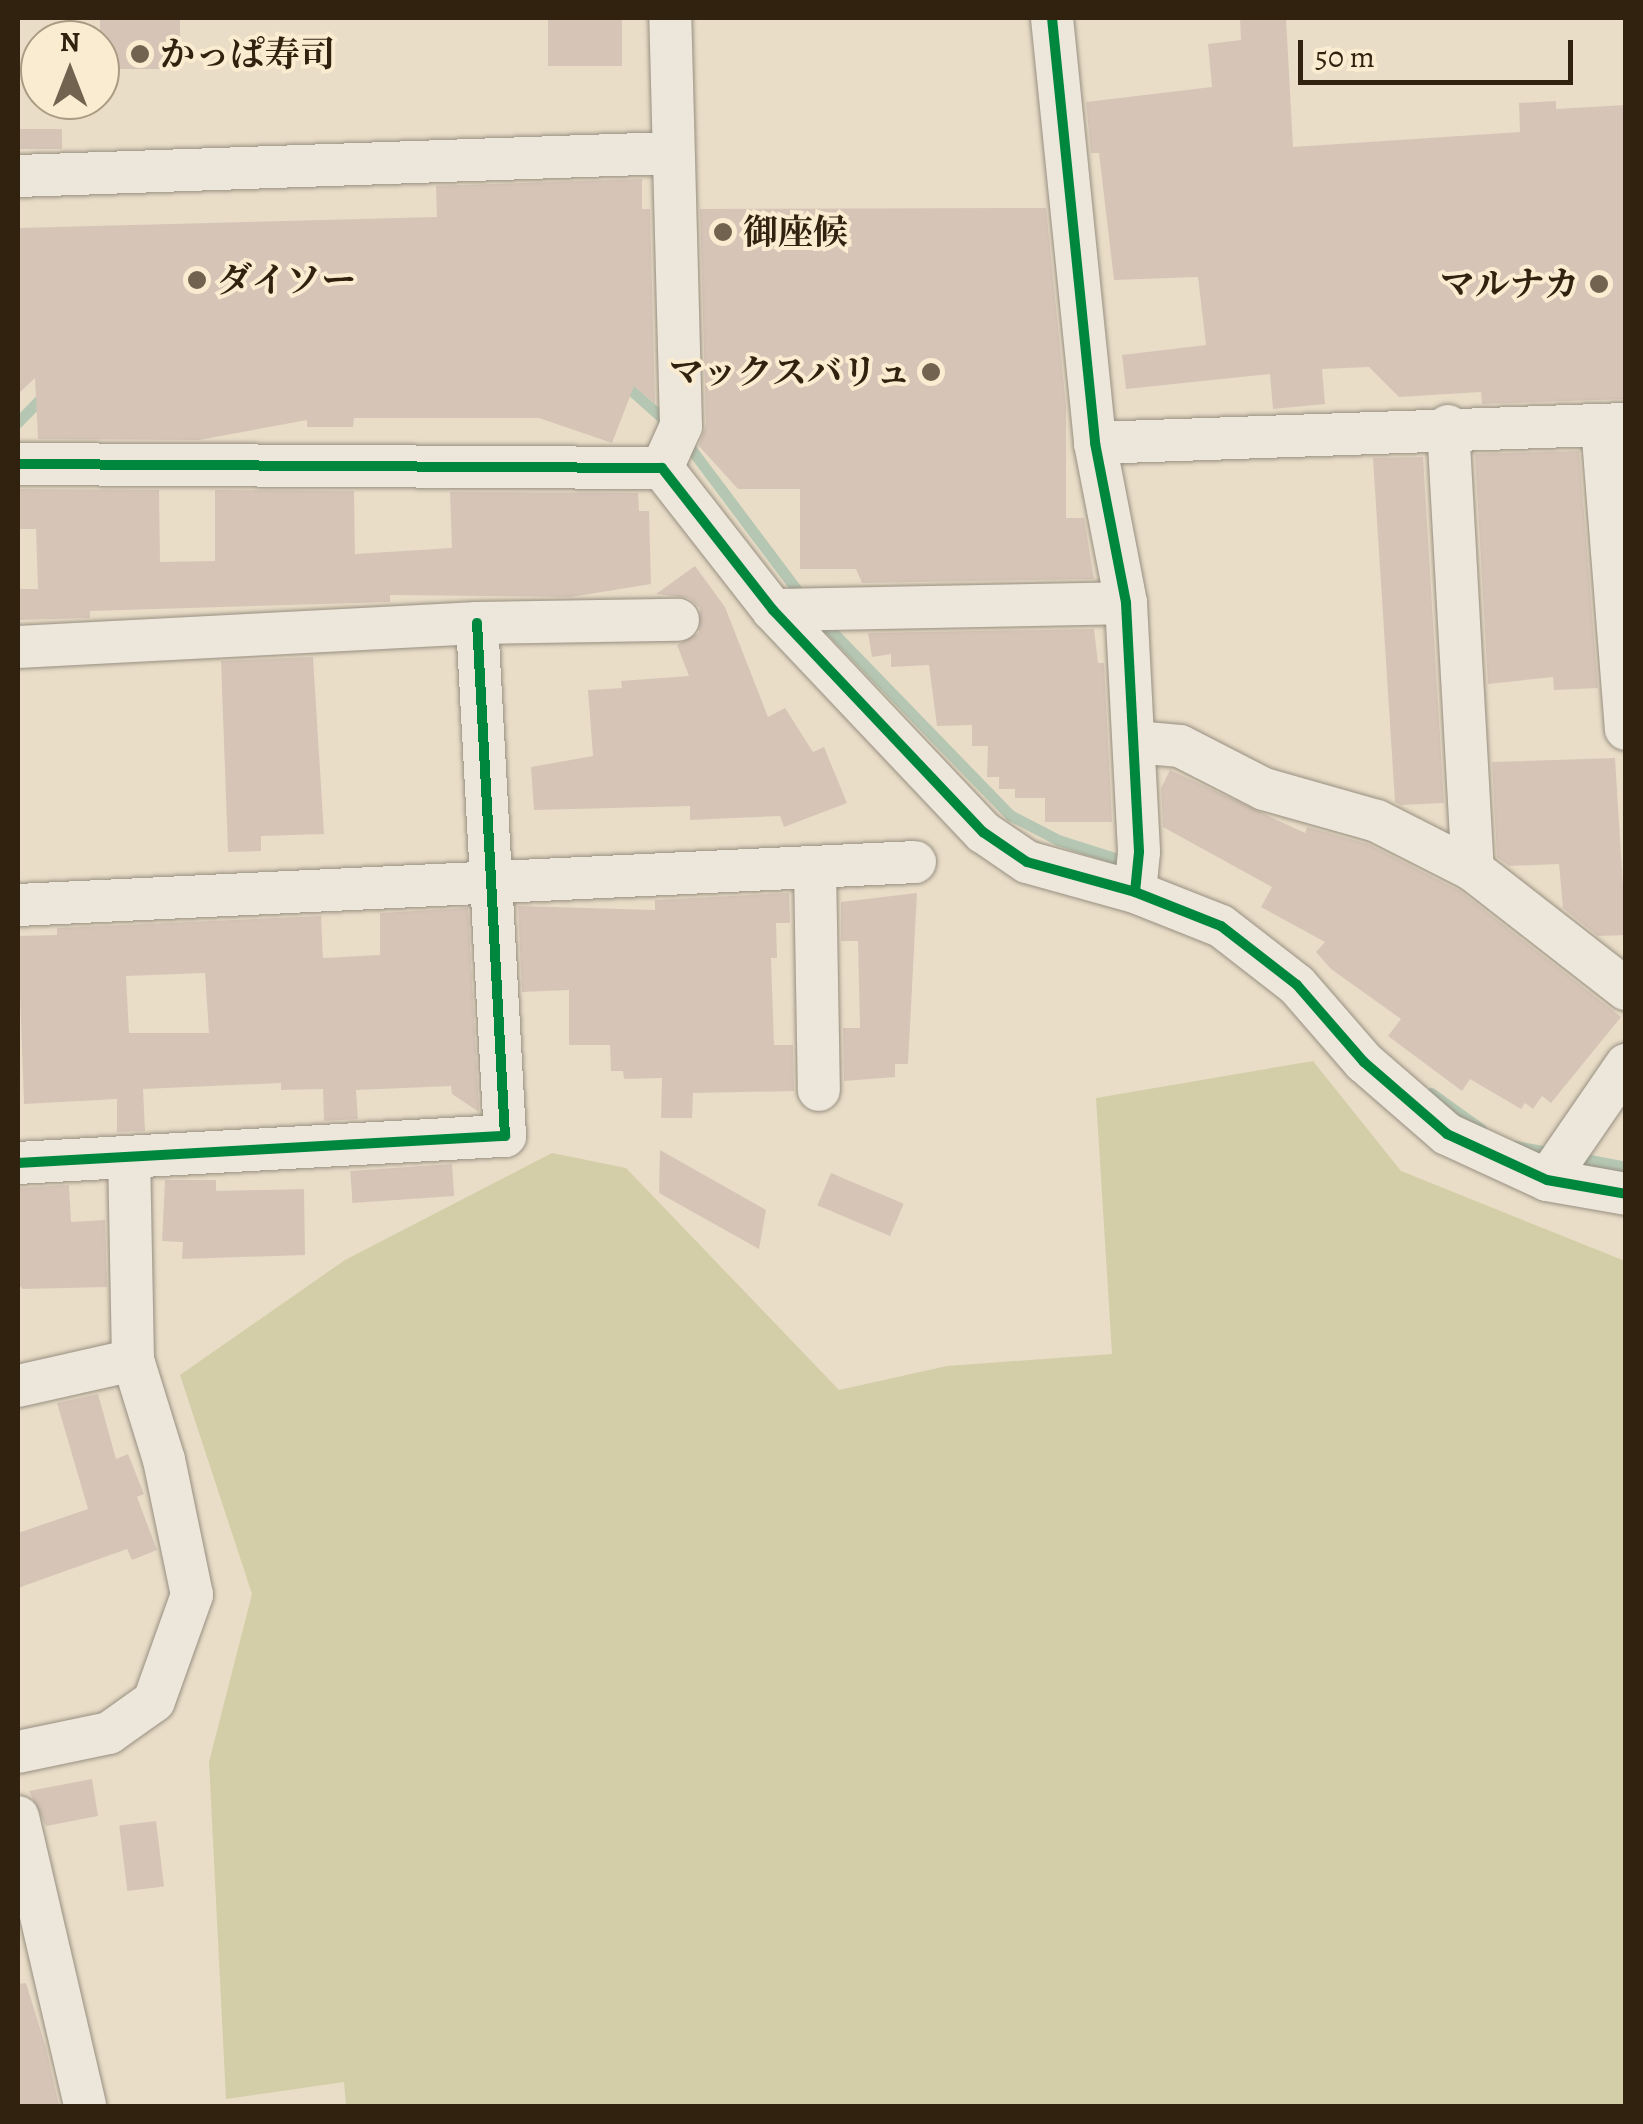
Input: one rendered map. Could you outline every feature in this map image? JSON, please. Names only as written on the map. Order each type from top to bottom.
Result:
[{"type":"street","points":[[662,468],[682,426],[670,153],[670,18]]},
{"type":"street","points":[[1052,18],[1095,443],[1126,603],[1135,742],[1137,872]]},
{"type":"street","points":[[18,176],[670,153]]},
{"type":"street","points":[[1095,443],[1448,426],[1614,425],[1626,729]]},
{"type":"street","points":[[1448,426],[1473,870]]},
{"type":"street","points":[[18,464],[662,468]]},
{"type":"street","points":[[662,468],[773,610],[983,832],[1027,862],[1137,872],[1221,926],[1297,985],[1364,1062],[1447,1134],[1548,1180],[1626,1194]]},
{"type":"street","points":[[773,610],[830,605],[1126,603]]},
{"type":"street","points":[[18,647],[477,623],[678,620]]},
{"type":"street","points":[[18,1164],[506,1136],[495,880],[477,623]]},
{"type":"street","points":[[1135,742],[1180,746],[1264,790],[1378,821],[1473,870],[1626,989]]},
{"type":"street","points":[[18,905],[915,862]]},
{"type":"street","points":[[814,868],[819,1090]]},
{"type":"street","points":[[1548,1180],[1626,1065]]},
{"type":"street","points":[[18,1752],[109,1733],[154,1702],[192,1595],[164,1460],[133,1360],[129,1159]]},
{"type":"street","points":[[18,1386],[133,1360]]},
{"type":"street","points":[[18,1817],[85,2106]]},
{"type":"shaded area","points":[[1313,1061],[1401,1171],[1625,1261],[1625,2106],[346,2106],[344,2082],[226,2099],[209,1762],[252,1594],[180,1375],[345,1260],[552,1153],[626,1168],[839,1390],[947,1366],[1112,1354],[1096,1098]]},
{"type":"building","name":"かっぱ寿司","points":[[180,18],[180,69],[120,69],[120,20],[100,20]]},
{"type":"building","points":[[548,18],[622,18],[622,66],[548,66]]},
{"type":"building","points":[[1240,18],[1286,18],[1293,147],[1520,132],[1519,103],[1556,101],[1556,109],[1626,105],[1626,399],[1482,404],[1481,392],[1399,397],[1369,367],[1322,369],[1325,404],[1273,409],[1270,374],[1126,389],[1122,355],[1206,345],[1198,277],[1114,280],[1099,153],[1091,153],[1086,102],[1212,87],[1208,44],[1241,40]]},
{"type":"building","points":[[18,129],[62,129],[62,149],[18,149]]},
{"type":"building","points":[[642,179],[642,209],[650,209],[655,404],[634,386],[612,443],[539,418],[354,418],[353,427],[307,427],[307,420],[199,440],[38,439],[35,378],[18,394],[18,228],[437,217],[436,186]]},
{"type":"building","points":[[1046,208],[1066,406],[1066,518],[1084,518],[1094,579],[862,583],[856,569],[800,569],[800,489],[738,489],[699,446],[706,425],[700,209]]},
{"type":"building","points":[[1579,451],[1598,688],[1554,690],[1553,677],[1488,684],[1475,454]]},
{"type":"building","points":[[1423,457],[1444,803],[1401,805],[1395,802],[1373,458]]},
{"type":"building","points":[[18,489],[159,490],[160,562],[215,561],[215,490],[354,491],[355,554],[452,548],[450,492],[638,493],[639,511],[649,511],[651,584],[571,597],[390,595],[390,602],[90,611],[90,618],[18,620],[18,589],[38,589],[36,529],[18,529]]},
{"type":"building","points":[[695,566],[725,607],[768,717],[785,708],[813,752],[824,747],[847,803],[784,827],[780,816],[690,820],[690,806],[534,810],[531,767],[593,756],[588,690],[622,688],[621,681],[689,676],[677,645],[699,633],[700,608],[689,598],[656,594]]},
{"type":"building","points":[[1094,629],[1098,663],[1104,663],[1112,822],[1045,822],[1045,798],[1015,798],[1015,789],[999,789],[999,777],[987,777],[988,746],[972,746],[972,725],[937,726],[929,665],[891,667],[891,654],[872,657],[868,633]]},
{"type":"building","points":[[313,657],[324,834],[261,836],[261,851],[228,852],[221,661]]},
{"type":"building","points":[[1615,758],[1626,935],[1598,936],[1563,908],[1559,864],[1509,866],[1497,857],[1492,762]]},
{"type":"building","points":[[1170,770],[1305,833],[1307,827],[1368,844],[1460,891],[1621,1017],[1551,1103],[1542,1096],[1533,1109],[1525,1103],[1521,1109],[1470,1079],[1462,1091],[1388,1036],[1401,1019],[1331,969],[1316,952],[1325,942],[1261,907],[1272,887],[1163,827],[1161,788]]},
{"type":"building","points":[[789,893],[790,923],[776,923],[777,958],[771,958],[774,1045],[793,1045],[794,1091],[693,1093],[692,1118],[661,1118],[662,1078],[624,1079],[623,1071],[611,1071],[610,1045],[569,1045],[569,990],[522,992],[518,906],[655,910],[655,900]]},
{"type":"building","points":[[917,893],[908,1064],[895,1064],[895,1077],[844,1081],[843,1028],[860,1028],[858,941],[841,941],[841,902]]},
{"type":"building","points":[[468,908],[479,1112],[452,1094],[451,1086],[356,1090],[358,1119],[324,1121],[323,1089],[281,1090],[281,1083],[143,1089],[145,1131],[117,1132],[117,1099],[24,1104],[18,936],[57,935],[57,928],[321,916],[323,958],[380,955],[380,913]],"holes":[[[205,973],[209,1033],[129,1033],[126,976]]]},
{"type":"building","points":[[660,1150],[766,1210],[759,1249],[659,1193]]},
{"type":"building","points":[[452,1164],[454,1196],[352,1203],[350,1171]]},
{"type":"building","points":[[831,1173],[904,1204],[890,1236],[817,1205]]},
{"type":"building","points":[[165,1180],[216,1180],[216,1191],[304,1189],[305,1255],[182,1259],[183,1242],[162,1241]]},
{"type":"building","points":[[69,1185],[71,1222],[105,1220],[107,1287],[23,1289],[18,1284],[18,1188]]},
{"type":"building","points":[[98,1394],[116,1459],[128,1454],[144,1494],[137,1497],[157,1550],[132,1560],[127,1549],[18,1588],[18,1533],[88,1509],[57,1403]]},
{"type":"building","points":[[92,1779],[98,1816],[46,1826],[29,1791]]},
{"type":"building","points":[[156,1821],[164,1887],[127,1891],[119,1826]]},
{"type":"building","points":[[26,1983],[59,2106],[18,2106],[18,1984]]},
{"type":"waterway","points":[[623,383],[669,424]]},
{"type":"waterway","points":[[18,422],[46,393]]},
{"type":"waterway","points":[[685,441],[803,598]]},
{"type":"waterway","points":[[821,620],[1010,815],[1058,840],[1130,863]]},
{"type":"waterway","points":[[1431,1093],[1481,1129]]},
{"type":"waterway","points":[[1515,1146],[1555,1153]]},
{"type":"waterway","points":[[1574,1157],[1626,1167]]},
{"type":"cycle path","points":[[1052,18],[1095,443],[1126,603],[1139,852],[1135,892]]},
{"type":"cycle path","points":[[18,464],[662,468],[773,610],[983,832],[1027,862],[1135,892],[1221,926],[1297,985],[1364,1062],[1447,1134],[1547,1180],[1626,1194]]},
{"type":"cycle path","points":[[18,1163],[505,1136],[477,623]]},
{"type":"place","name":"かっぱ寿司","points":[[140,54]]},
{"type":"place","name":"御座候","points":[[723,232]]},
{"type":"place","name":"ダイソー","points":[[197,280]]},
{"type":"place","name":"マルナカ","points":[[1599,284]]},
{"type":"place","name":"マックスバリュ","points":[[931,372]]}]
